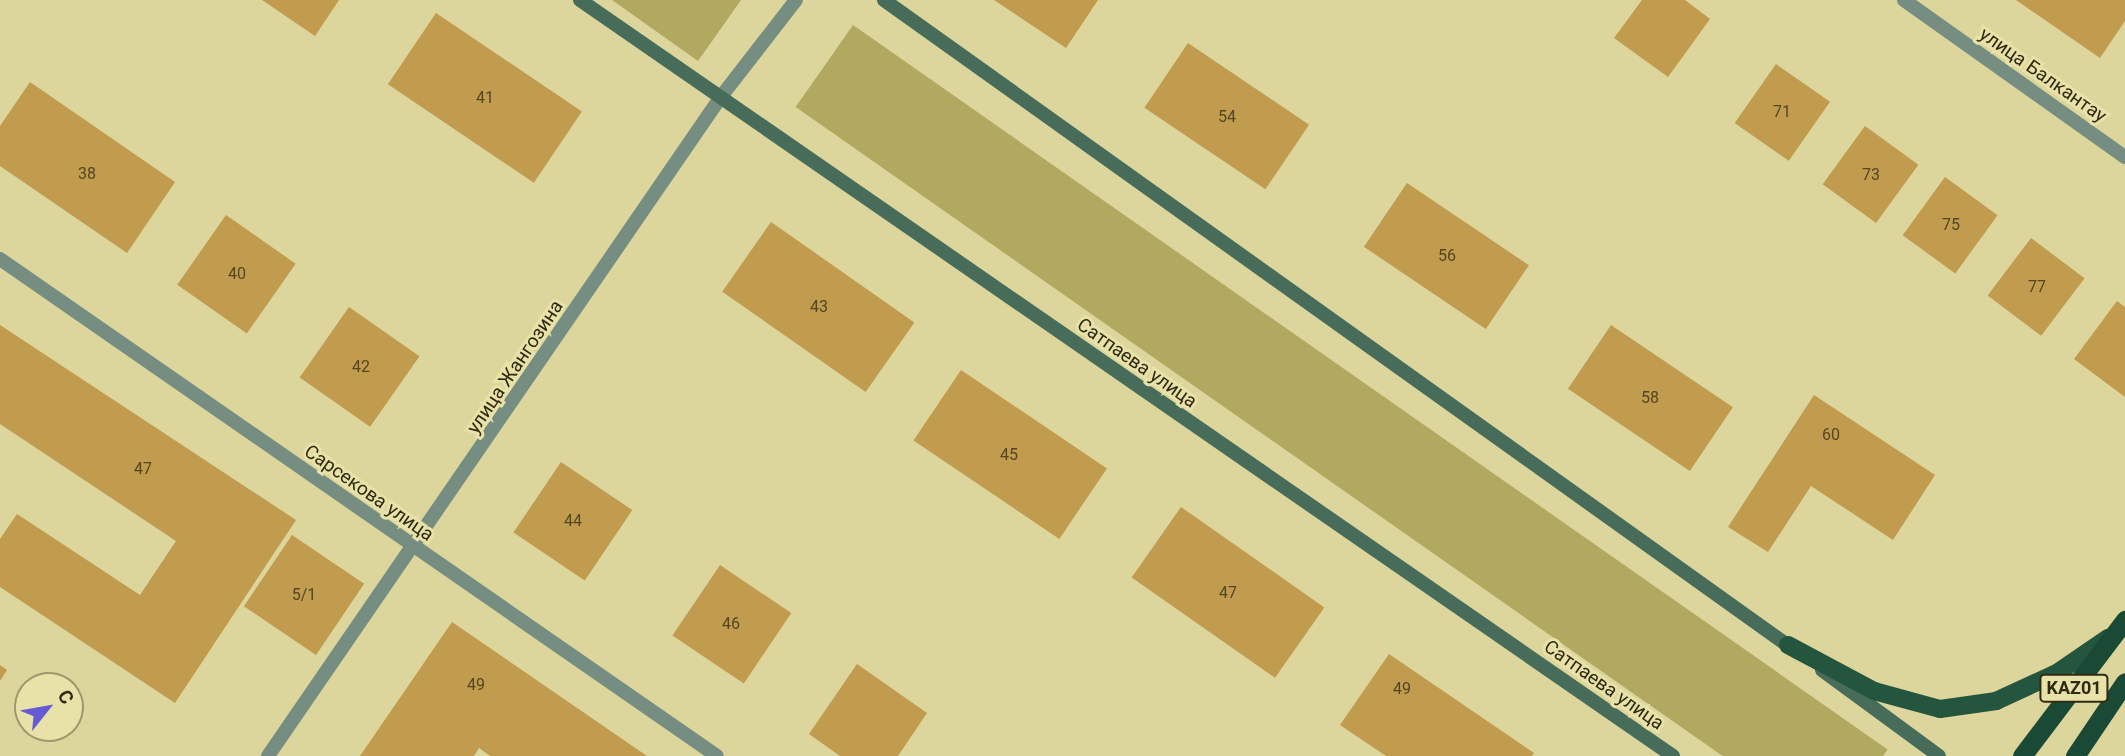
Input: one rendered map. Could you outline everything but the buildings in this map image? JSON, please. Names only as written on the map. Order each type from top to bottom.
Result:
[{"type":"highway","name":"KАZ01","points":[[2022,756],[2121,626]]},
{"type":"highway","name":"KАZ01","points":[[2075,756],[2125,682]]},
{"type":"main road","name":"Сатпаева улица","points":[[580,0],[1673,756]]},
{"type":"main road","points":[[884,0],[1788,645],[1939,756]]},
{"type":"main road","points":[[1788,645],[1874,691],[1940,709],[1996,701],[2057,673],[2121,626]]},
{"type":"street","name":"улица Жангозина","points":[[268,756],[416,549],[720,98],[796,0]]},
{"type":"street","name":"улица Балкантау","points":[[1904,0],[2125,157]]},
{"type":"street","name":"Сарсекова улица","points":[[0,259],[717,756]]},
{"type":"shaded area","points":[[612,0],[741,0],[698,61]]},
{"type":"shaded area","points":[[853,25],[1888,749],[1883,756],[1723,756],[796,107]]}]
